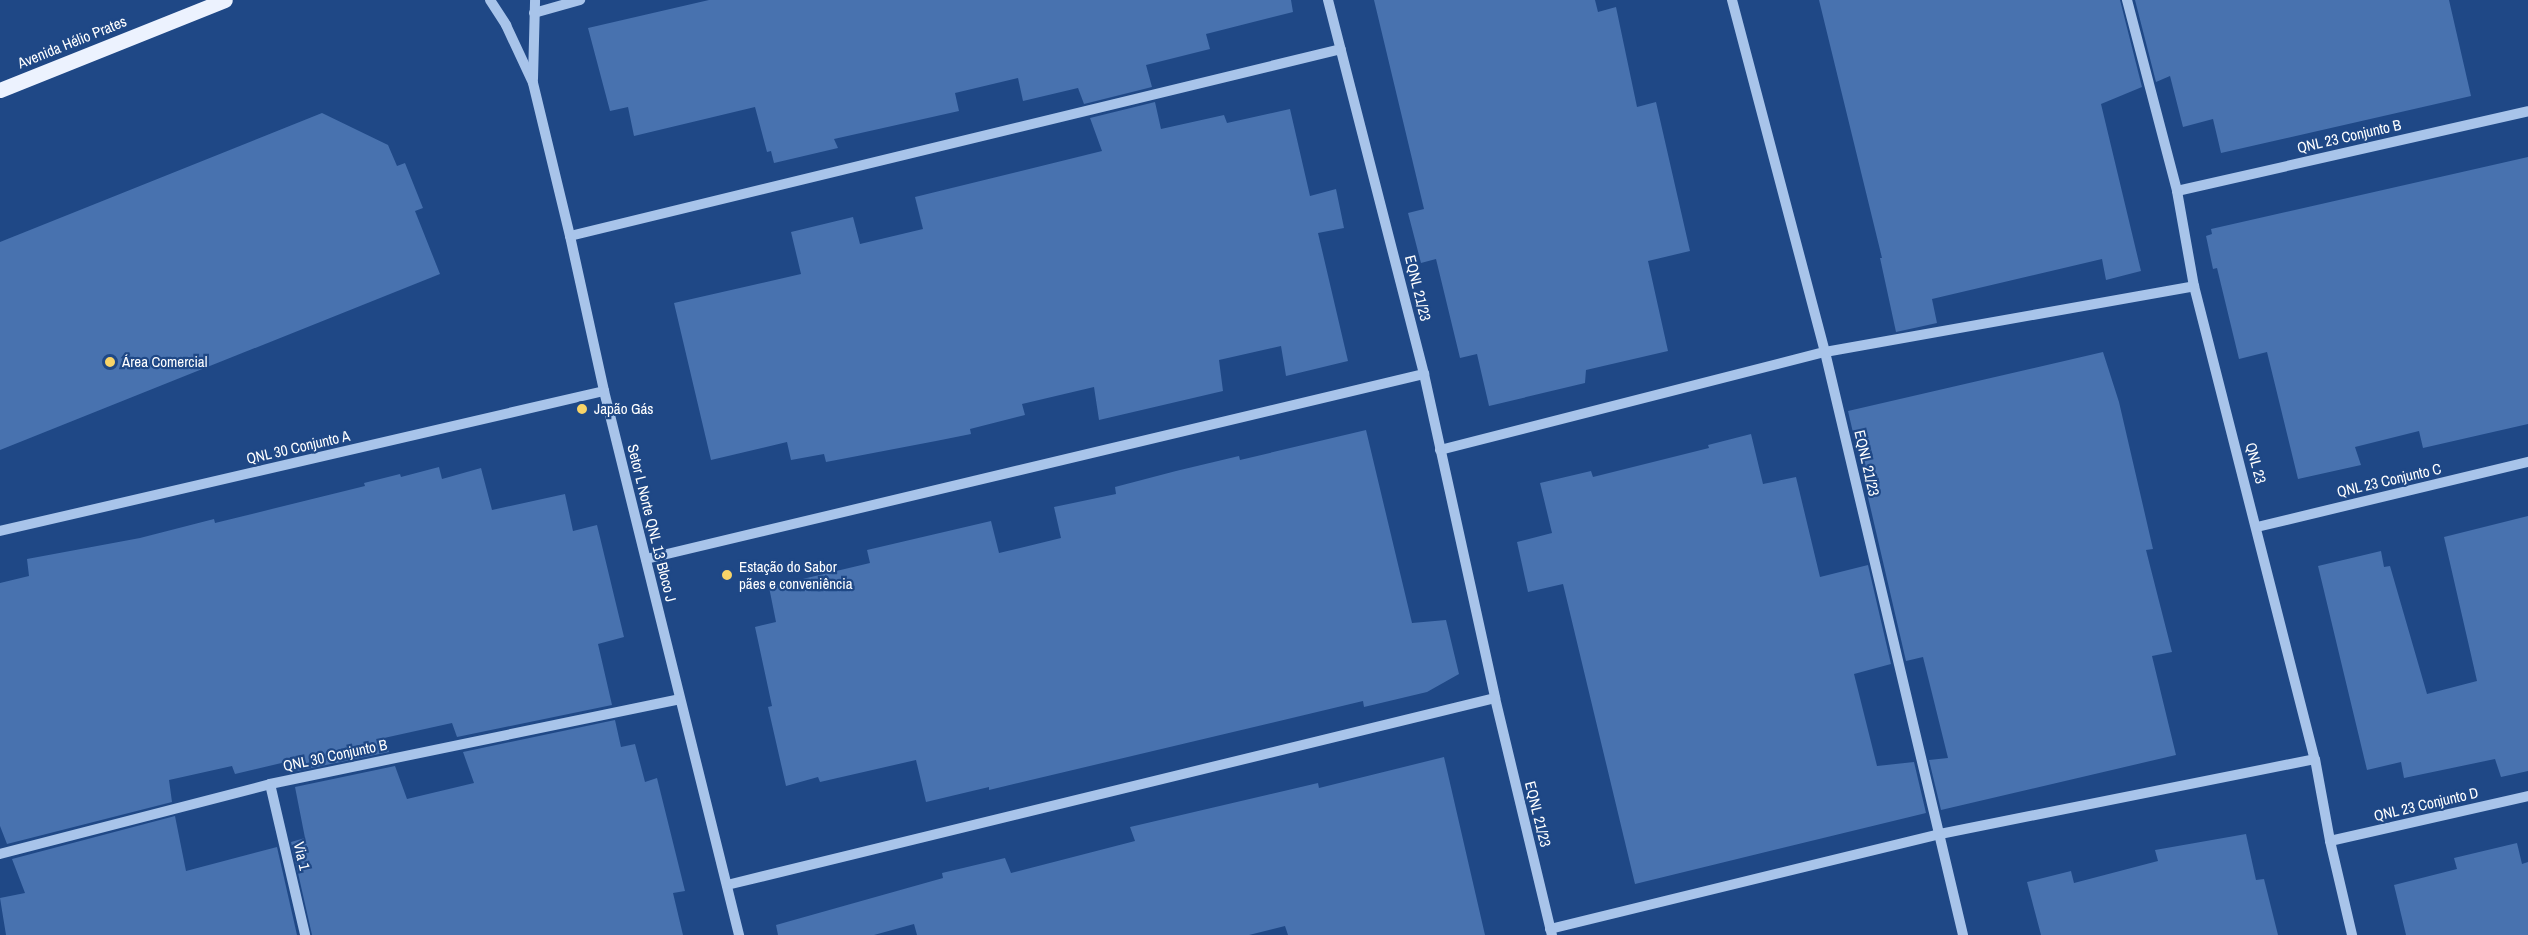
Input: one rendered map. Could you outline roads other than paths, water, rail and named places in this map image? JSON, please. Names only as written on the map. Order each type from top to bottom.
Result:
[{"type":"main road","name":"Avenida Hélio Prates","points":[[0,90],[225,0]]},
{"type":"street","points":[[490,0],[506,25],[533,83]]},
{"type":"street","points":[[533,83],[535,0]]},
{"type":"street","points":[[534,13],[580,0]]},
{"type":"street","name":"EQNL 21/23","points":[[1328,0],[1425,374],[1495,698],[1551,932]]},
{"type":"street","name":"EQNL 21/23","points":[[1732,0],[1825,352],[1963,935]]},
{"type":"street","name":"QNL 23","points":[[2127,0],[2177,191],[2194,286],[2316,759],[2330,841],[2352,935]]},
{"type":"street","points":[[570,236],[1341,49]]},
{"type":"street","name":"Setor L Norte QNL 13 Bloco J","points":[[533,83],[604,391],[739,935]]},
{"type":"street","name":"QNL 23 Conjunto B","points":[[2177,191],[2528,111]]},
{"type":"street","points":[[1440,450],[1825,352],[2194,286]]},
{"type":"street","points":[[646,559],[1425,374]]},
{"type":"street","name":"QNL 30 Conjunto A","points":[[0,531],[604,391]]},
{"type":"street","name":"QNL 23 Conjunto C","points":[[2257,527],[2528,462]]},
{"type":"street","points":[[727,885],[1495,698]]},
{"type":"street","name":"QNL 30 Conjunto B","points":[[0,854],[270,784],[679,699]]},
{"type":"street","points":[[1551,932],[1940,834],[2316,759]]},
{"type":"street","name":"Via 1","points":[[270,784],[305,935]]},
{"type":"street","name":"QNL 23 Conjunto D","points":[[2330,841],[2528,796]]},
{"type":"place","name":"Área Comercial","points":[[110,362]]},
{"type":"place","name":"Japão Gás","points":[[582,409]]},
{"type":"place","name":"Estação do Sabor pães e conveniência","points":[[727,575]]}]
